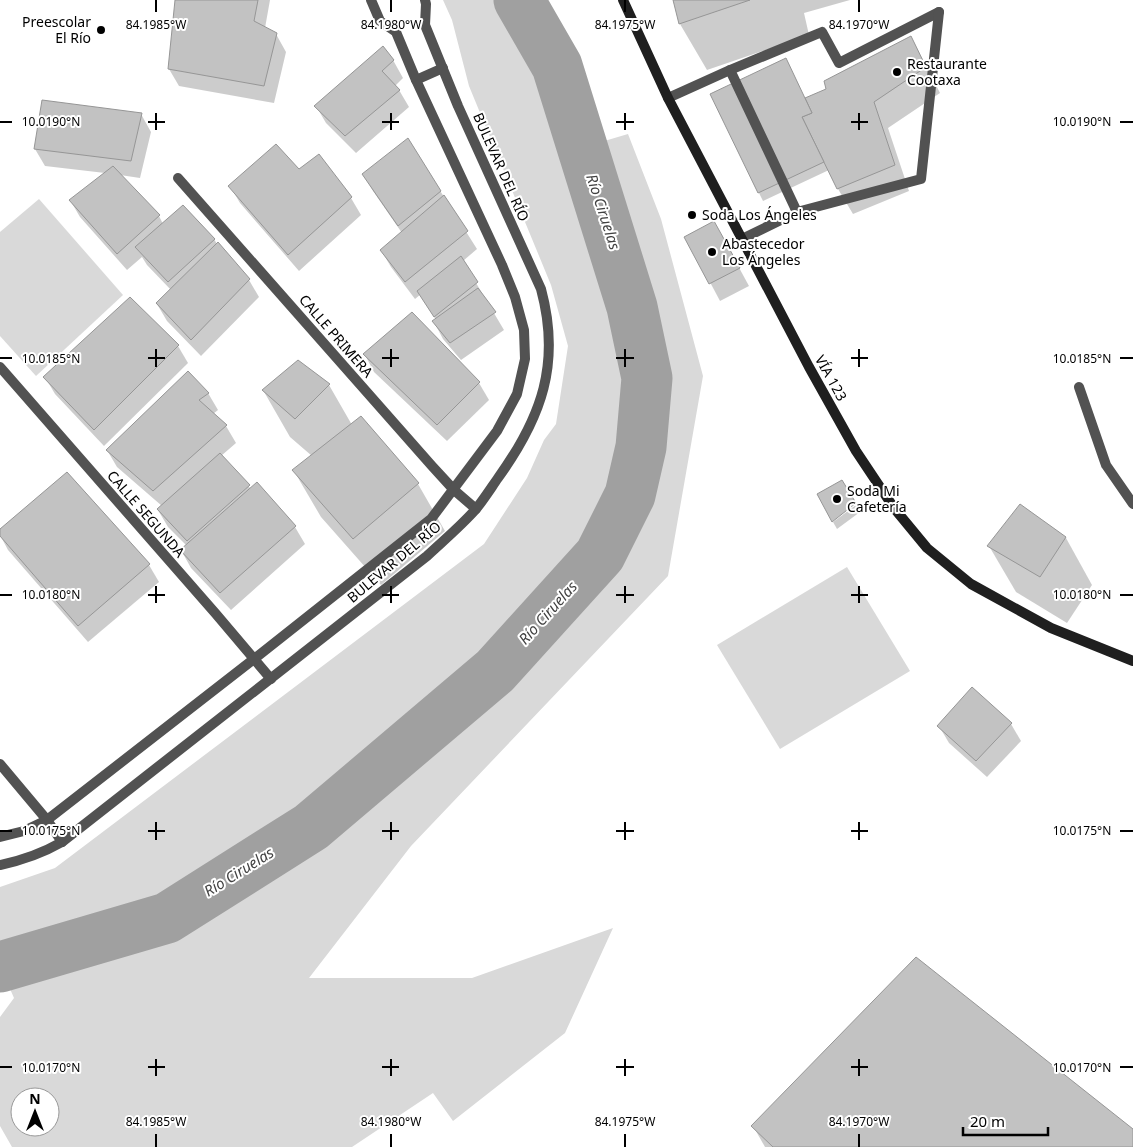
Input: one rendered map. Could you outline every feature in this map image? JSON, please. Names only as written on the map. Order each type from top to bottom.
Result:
[{"type":"main road","name":"VÍA 123","points":[[624,0],[668,98],[809,367],[856,451],[894,508],[927,548],[971,584],[1052,628],[1133,661]]},
{"type":"street","name":"BULEVAR DEL RÍO","points":[[0,837],[24,830],[47,820],[431,519],[497,431],[517,394],[525,359],[524,330],[515,297],[396,32],[380,21],[372,0]]},
{"type":"street","name":"BULEVAR DEL RÍO","points":[[0,865],[42,853],[62,842],[427,556],[476,508],[509,464],[528,431],[543,391],[548,362],[550,333],[547,310],[541,289],[462,114],[425,25],[425,0]]},
{"type":"street","points":[[668,98],[822,32],[839,63],[940,12],[921,179],[798,212],[742,238]]},
{"type":"street","points":[[416,80],[443,68]]},
{"type":"street","points":[[730,70],[798,212]]},
{"type":"street","name":"CALLE PRIMERA","points":[[178,178],[432,466],[454,490],[476,508]]},
{"type":"street","name":"CALLE SEGUNDA","points":[[0,368],[271,679]]},
{"type":"street","points":[[1079,388],[1106,466],[1133,504]]},
{"type":"street","points":[[0,764],[47,820],[62,842]]},
{"type":"shaded area","points":[[443,0],[510,0],[551,74],[574,150],[628,134],[661,219],[703,376],[668,576],[411,846],[309,978],[472,978],[613,928],[565,1033],[453,1121],[433,1093],[352,1147],[12,1147],[0,1126],[0,1017],[14,998],[0,966],[0,887],[55,868],[484,544],[527,478],[544,440],[556,424],[568,346],[551,285],[469,86],[452,20]]},
{"type":"shaded area","points":[[39,199],[123,295],[36,376],[0,336],[0,232]]},
{"type":"shaded area","points":[[847,567],[910,671],[780,749],[717,645]]},
{"type":"building","points":[[175,0],[258,0],[254,21],[277,33],[264,86],[168,69]]},
{"type":"building","points":[[673,0],[750,0],[679,24]]},
{"type":"building","points":[[911,36],[926,67],[874,102],[895,165],[837,189],[802,117],[812,113],[805,98],[826,89],[824,81]]},
{"type":"building","points":[[383,46],[394,60],[382,71],[400,90],[345,136],[314,106]]},
{"type":"building","points":[[786,58],[812,113],[802,117],[824,162],[758,193],[710,94]]},
{"type":"building","points":[[42,100],[142,113],[131,161],[34,149]]},
{"type":"building","points":[[408,138],[441,191],[398,226],[362,174]]},
{"type":"building","points":[[276,144],[299,169],[319,154],[352,197],[288,255],[228,186]]},
{"type":"building","points":[[113,166],[160,215],[117,254],[69,200]]},
{"type":"building","points":[[444,195],[468,231],[405,282],[380,250]]},
{"type":"building","points":[[183,205],[215,239],[168,282],[135,247]]},
{"type":"building","name":"Abastecedor Los Ángeles","points":[[714,221],[740,268],[709,284],[684,237]]},
{"type":"building","points":[[218,242],[250,279],[191,340],[156,303]]},
{"type":"building","points":[[461,256],[478,282],[434,317],[417,291]]},
{"type":"building","points":[[478,288],[496,312],[450,343],[432,321]]},
{"type":"building","points":[[130,297],[179,345],[94,430],[43,377]]},
{"type":"building","points":[[412,312],[480,382],[437,425],[363,354]]},
{"type":"building","points":[[298,360],[330,384],[295,419],[262,390]]},
{"type":"building","points":[[188,371],[209,393],[199,400],[227,425],[153,491],[106,450]]},
{"type":"building","points":[[361,416],[419,483],[353,539],[292,470]]},
{"type":"building","points":[[220,453],[250,485],[187,541],[157,509]]},
{"type":"building","points":[[67,472],[150,564],[78,626],[0,536],[0,529]]},
{"type":"building","name":"Soda Mi Cafetería","points":[[842,480],[856,503],[832,522],[817,494]]},
{"type":"building","points":[[257,482],[296,526],[220,593],[180,550]]},
{"type":"building","points":[[1020,504],[1066,537],[1040,577],[987,546]]},
{"type":"building","points":[[972,687],[1012,723],[976,761],[937,726]]},
{"type":"building","points":[[916,957],[1133,1129],[1133,1147],[773,1147],[751,1126]]},
{"type":"waterway","name":"Río Ciruelas","points":[[0,967],[167,918],[311,827],[495,671],[600,555],[630,495],[641,447],[647,378],[632,307],[557,66],[519,0]]},
{"type":"place","name":"Preescolar El Río","points":[[101,30]]},
{"type":"place","name":"Restaurante Cootaxa","points":[[897,72]]},
{"type":"place","name":"Soda Los Ángeles","points":[[692,215]]},
{"type":"place","name":"Abastecedor Los Ángeles","points":[[712,252]]},
{"type":"place","name":"Soda Mi Cafetería","points":[[837,499]]}]
